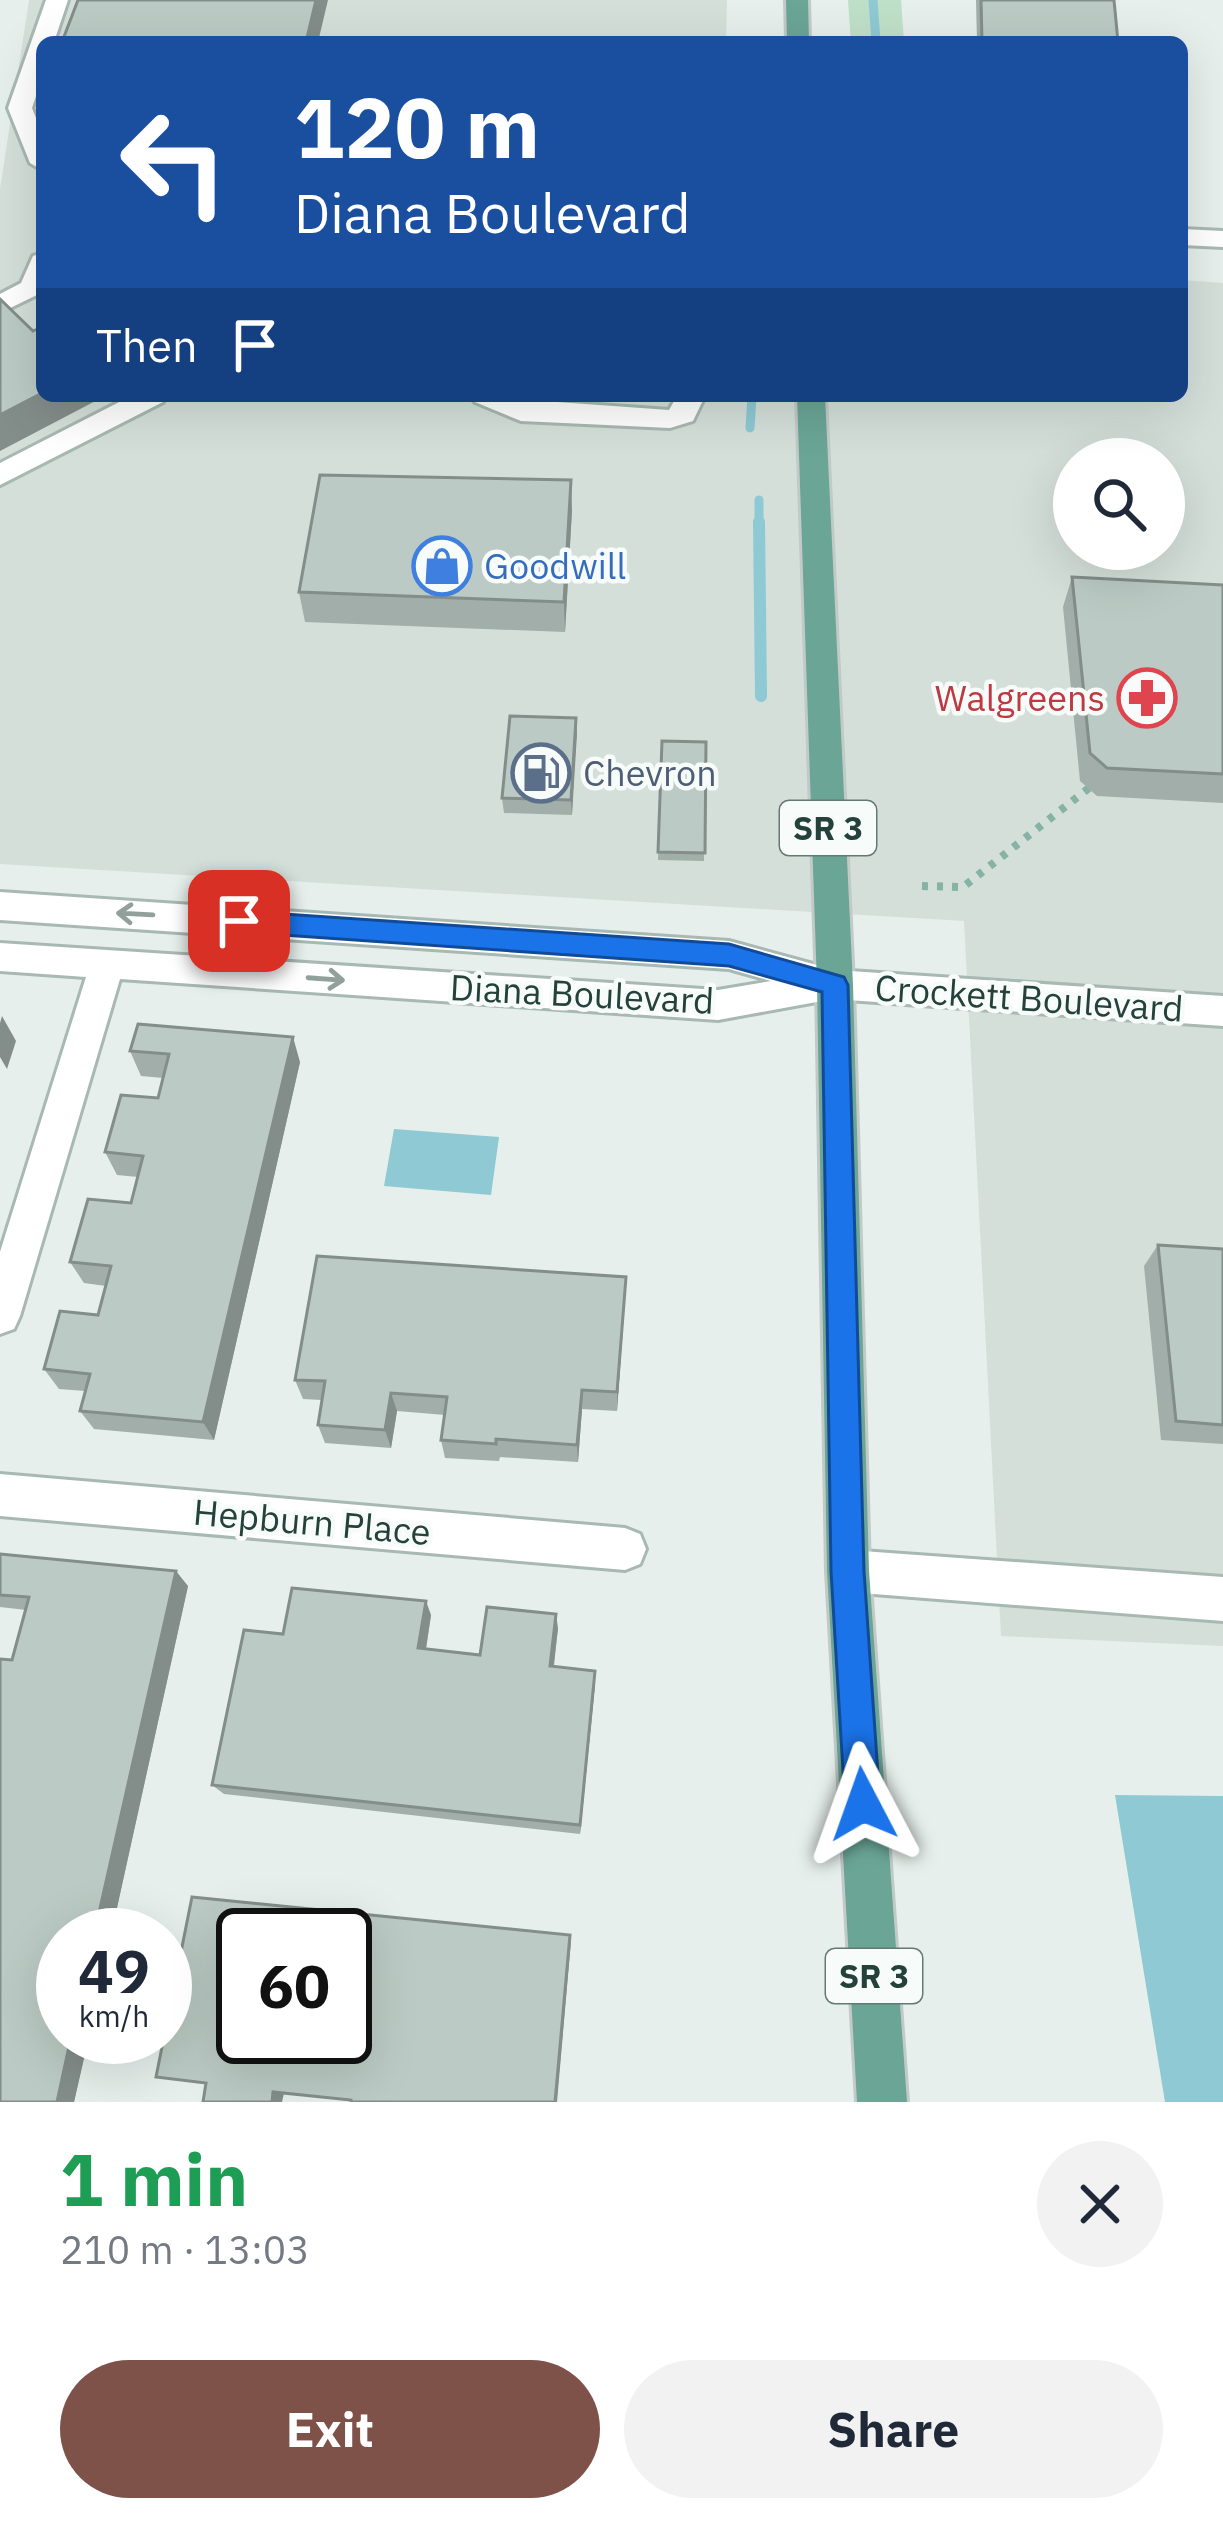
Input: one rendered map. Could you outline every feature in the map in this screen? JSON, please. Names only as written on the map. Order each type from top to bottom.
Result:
[{"type":"main road","points":[[797,0],[798,36]]},
{"type":"main road","name":"SR 3","points":[[812,402],[835,985],[848,1571],[882,2102]]},
{"type":"street","points":[[44,36],[57,0]]},
{"type":"street","points":[[36,61],[20,108],[36,148]]},
{"type":"street","points":[[1188,237],[1223,239]]},
{"type":"street","points":[[0,305],[32,287],[36,277]]},
{"type":"street","points":[[0,475],[141,402]]},
{"type":"street","points":[[498,402],[521,412],[670,419],[683,415],[688,402]]},
{"type":"street","name":"Diana Boulevard","points":[[0,906],[729,955],[835,985]]},
{"type":"street","name":"Diana Boulevard","points":[[421,986],[429,935]]},
{"type":"street","name":"Diana Boulevard","points":[[0,957],[718,1005],[835,985]]},
{"type":"street","points":[[0,1316],[107,964]]},
{"type":"street","name":"Crockett Boulevard","points":[[835,985],[1223,1011]]},
{"type":"street","name":"Hepburn Place","points":[[0,1495],[625,1549]]},
{"type":"street","points":[[848,1571],[1223,1600]]},
{"type":"path","points":[[922,886],[963,887],[1089,788]]},
{"type":"shaded area","points":[[29,0],[727,0],[726,36],[36,36],[36,402],[1188,402],[1188,280],[1223,283],[1223,1646],[1001,1636],[964,921],[0,864],[0,189]]},
{"type":"green space","points":[[848,0],[901,0],[904,36],[851,36]]},
{"type":"water","points":[[394,1129],[499,1137],[491,1195],[384,1186]]},
{"type":"water","points":[[1115,1795],[1223,1796],[1223,2102],[1165,2102]]},
{"type":"building","points":[[78,0],[316,0],[307,36],[64,36]]},
{"type":"building","points":[[981,0],[1114,0],[1117,36],[982,36]]},
{"type":"building","points":[[0,299],[36,330],[36,396],[0,415]]},
{"type":"building","name":"Goodwill","points":[[320,475],[571,480],[564,602],[299,592]]},
{"type":"building","name":"Walgreens","points":[[1072,577],[1223,585],[1223,774],[1107,768],[1090,753]]},
{"type":"building","name":"Chevron","points":[[510,716],[576,718],[571,800],[502,798]]},
{"type":"building","points":[[662,741],[706,742],[705,853],[658,852]]},
{"type":"building","points":[[138,1024],[293,1037],[203,1422],[80,1411],[90,1374],[44,1369],[60,1311],[98,1315],[111,1266],[70,1262],[88,1199],[131,1203],[143,1156],[105,1152],[121,1095],[158,1098],[169,1054],[130,1051]]},
{"type":"building","points":[[1158,1245],[1223,1249],[1223,1425],[1176,1421]]},
{"type":"building","points":[[317,1256],[626,1277],[617,1392],[582,1390],[577,1445],[441,1440],[447,1397],[391,1393],[385,1430],[318,1425],[325,1381],[295,1380]]},
{"type":"building","points":[[0,1554],[176,1571],[100,1908],[36,1908],[36,2064],[65,2064],[57,2102],[0,2102],[0,1659],[12,1660],[29,1597],[0,1595]]},
{"type":"building","points":[[292,1588],[426,1601],[418,1648],[480,1655],[487,1607],[556,1614],[550,1666],[595,1671],[580,1825],[212,1785],[244,1630],[283,1634]]},
{"type":"building","points":[[192,1897],[301,1908],[216,1908],[216,2064],[372,2064],[372,1915],[570,1935],[555,2102],[351,2102],[273,2092],[272,2102],[203,2102],[206,2083],[156,2077],[159,2064],[192,2064]]},
{"type":"waterway","points":[[873,0],[876,36]]},
{"type":"waterway","points":[[750,428],[752,402]]},
{"type":"waterway","points":[[759,500],[759,522]]},
{"type":"waterway","points":[[759,522],[761,696]]},
{"type":"place","name":"Goodwill","points":[[442,566]]},
{"type":"place","name":"Walgreens","points":[[1147,698]]},
{"type":"place","name":"Chevron","points":[[541,773]]},
{"type":"route","points":[[239,921],[729,955],[835,985],[848,1571],[863,1804]]}]
